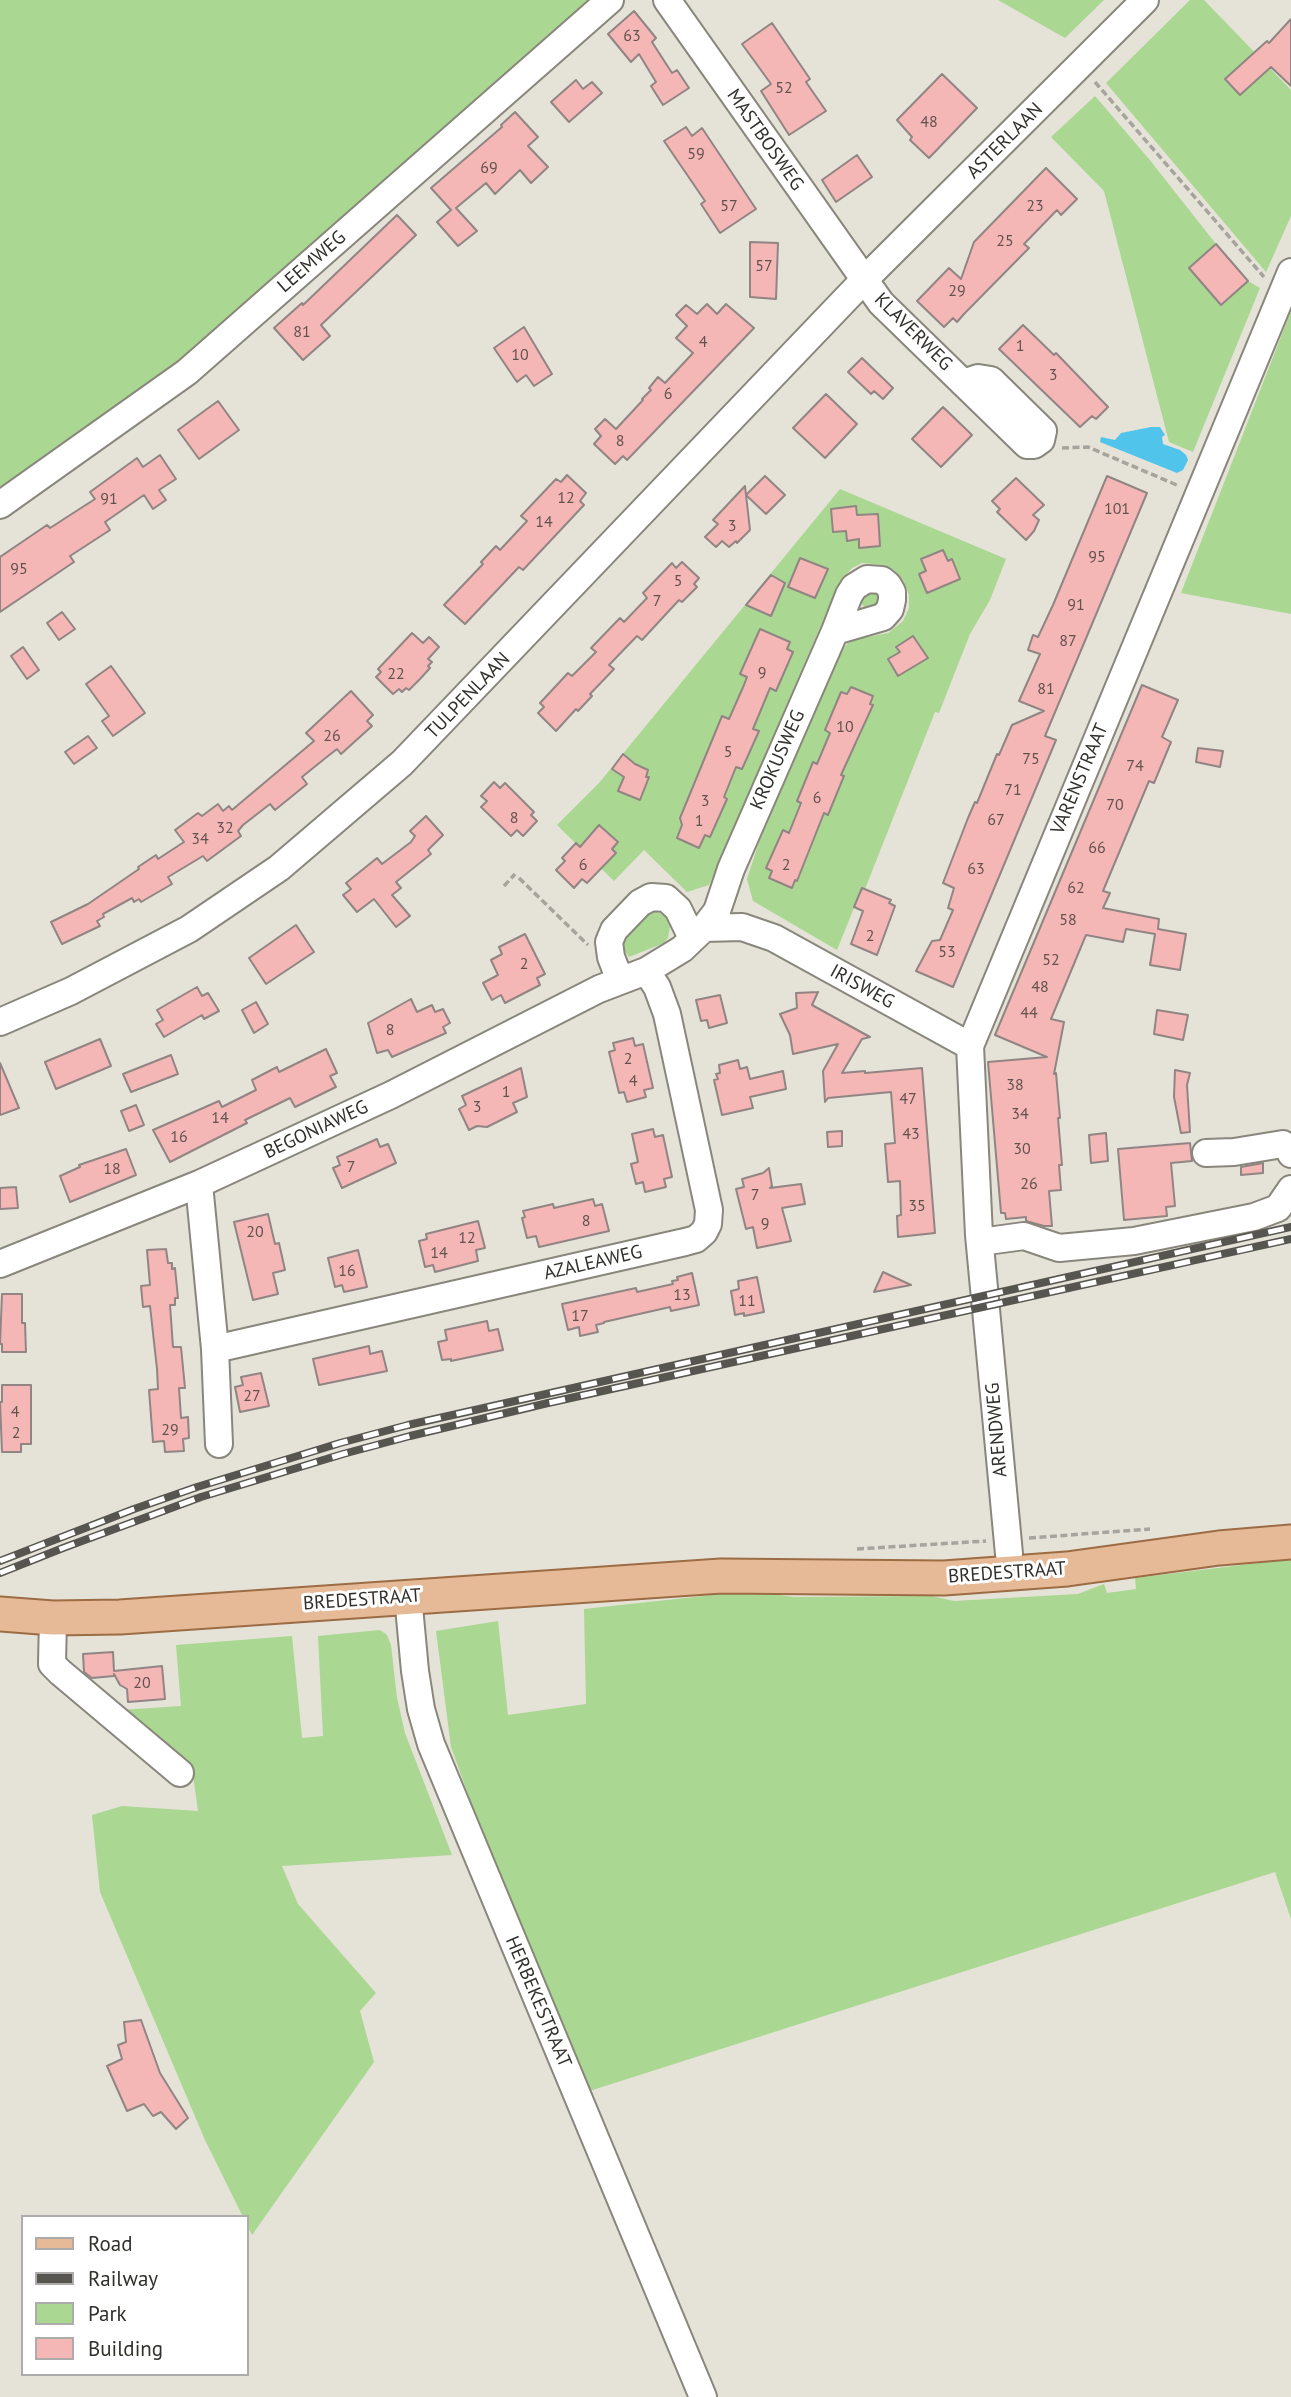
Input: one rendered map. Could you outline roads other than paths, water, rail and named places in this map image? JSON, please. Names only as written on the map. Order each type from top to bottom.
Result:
[{"type":"main road","name":"BREDESTRAAT","points":[[721,1576],[748,1570],[1291,1536]]},
{"type":"main road","name":"BREDESTRAAT","points":[[1,1616],[120,1617],[721,1576],[944,1578],[1077,1568],[1219,1548],[1291,1542]]},
{"type":"street","name":"LEEMWEG","points":[[0,505],[187,372],[610,0]]},
{"type":"street","name":"MASTBOSWEG","points":[[667,0],[864,280]]},
{"type":"street","name":"ASTERLAAN","points":[[864,280],[1145,0]]},
{"type":"street","name":"KLAVERWEG","points":[[864,280],[881,303],[963,383]]},
{"type":"street","name":"TULPENLAAN","points":[[0,1021],[71,992],[189,929],[279,869],[315,839],[422,744],[864,280]]},
{"type":"street","name":"VARENSTRAAT","points":[[987,1306],[980,1242],[970,1046],[1287,280]]},
{"type":"street","name":"KROKUSWEG","points":[[725,891],[731,869],[835,631]]},
{"type":"street","name":"IRISWEG","points":[[725,891],[741,921],[753,929],[970,1046]]},
{"type":"street","points":[[698,933],[666,898],[652,897],[640,903],[614,930],[609,942],[627,969],[672,957],[698,933],[717,911],[725,891]]},
{"type":"street","name":"IRISWEG","points":[[698,933],[725,926],[753,929]]},
{"type":"street","name":"BEGONIAWEG","points":[[0,1264],[198,1184],[391,1095],[599,989],[627,969]]},
{"type":"street","name":"AZALEAWEG","points":[[215,1349],[696,1239],[704,1232],[708,1224],[709,1210],[667,1014],[657,987],[627,969]]},
{"type":"street","points":[[1206,1153],[1234,1152],[1283,1144],[1291,1154]]},
{"type":"street","points":[[198,1184],[215,1349],[219,1444]]},
{"type":"street","points":[[980,1242],[1024,1236],[1059,1248],[1134,1241],[1254,1217],[1278,1208],[1291,1189]]},
{"type":"street","name":"ARENDWEG","points":[[987,1306],[1009,1554]]},
{"type":"street","name":"HERBEKESTRAAT","points":[[408,1596],[417,1684],[431,1744],[703,2397]]},
{"type":"street","points":[[53,1618],[52,1664],[180,1773]]},
{"type":"water","points":[[1160,427],[1165,435],[1162,437],[1163,444],[1186,455],[1188,460],[1183,470],[1177,473],[1100,442],[1101,437],[1115,440],[1121,433]]},
{"type":"railway","points":[[0,1561],[197,1487],[408,1425],[1291,1227]]},
{"type":"railway","points":[[0,1573],[201,1497],[410,1436],[1291,1239]]}]
